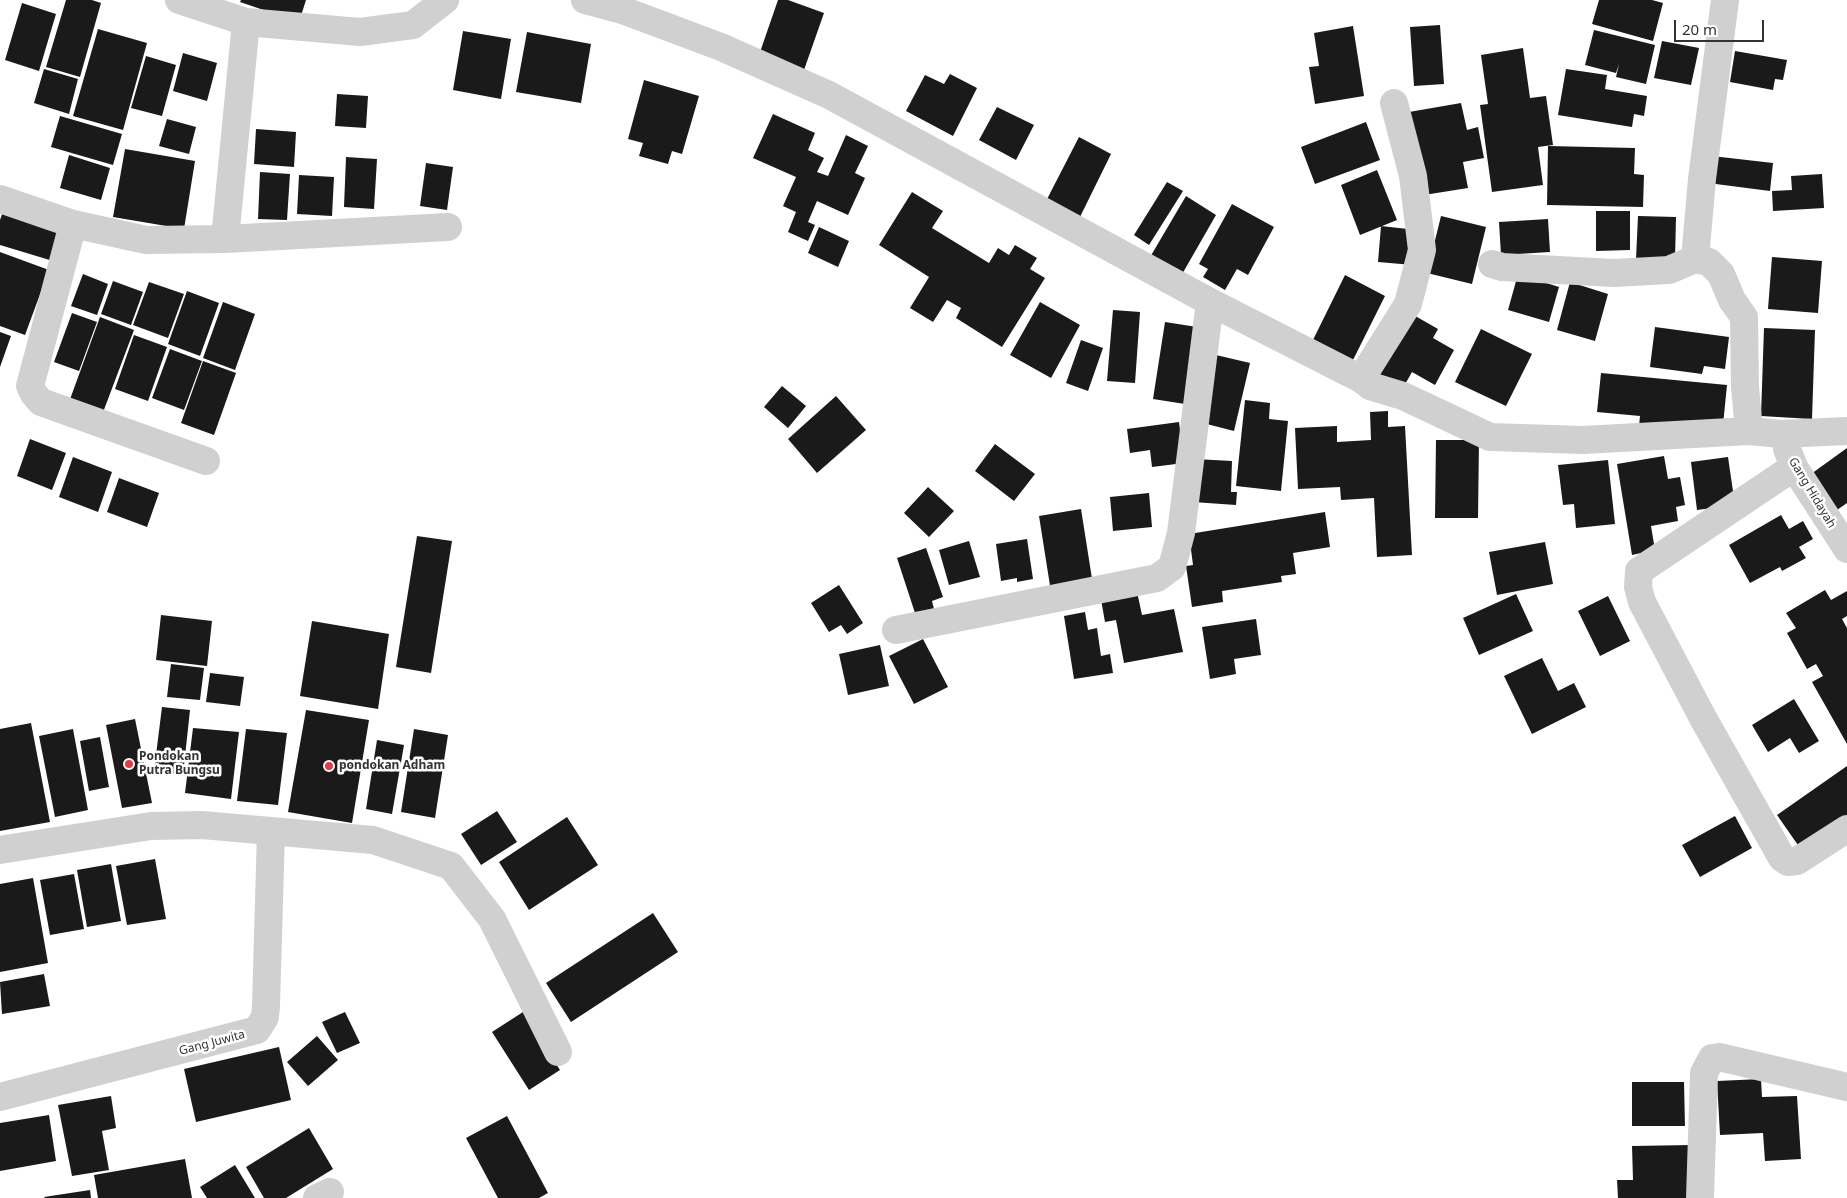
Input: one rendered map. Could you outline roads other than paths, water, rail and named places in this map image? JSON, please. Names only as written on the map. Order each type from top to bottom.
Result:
[{"type":"street","points":[[179,0],[246,22],[360,32],[413,25],[445,0]]},
{"type":"street","points":[[585,0],[623,5],[829,95],[1210,302],[1361,379],[1370,386],[1403,396],[1490,437],[1583,440],[1749,432],[1781,434],[1847,431]]},
{"type":"street","points":[[1695,259],[1702,179],[1725,0]]},
{"type":"street","points":[[225,239],[246,22]]},
{"type":"street","points":[[1361,379],[1408,304],[1422,250],[1412,176],[1394,103]]},
{"type":"street","points":[[0,199],[73,224],[146,240],[225,239],[448,227]]},
{"type":"street","points":[[73,224],[30,386],[34,394],[41,402],[206,461]]},
{"type":"street","points":[[1492,264],[1502,267],[1614,273],[1669,270],[1695,259],[1709,262],[1721,274],[1732,300],[1744,316],[1745,387],[1749,432]]},
{"type":"street","points":[[896,630],[1157,578],[1172,567],[1181,532],[1210,302]]},
{"type":"street","name":"Gang Hidayah","points":[[1781,434],[1794,467],[1847,549]]},
{"type":"street","points":[[1794,467],[1639,571],[1638,587],[1642,602],[1703,718],[1782,858],[1788,862],[1797,862],[1847,829]]},
{"type":"street","points":[[0,850],[151,826],[202,824],[373,840],[451,866],[492,919],[558,1052]]},
{"type":"street","name":"Gang Juwita","points":[[0,1096],[257,1030],[265,1017],[266,1006],[271,831]]},
{"type":"street","points":[[1700,1198],[1704,1073],[1712,1058],[1719,1057],[1847,1087]]},
{"type":"place","name":"Pondokan Putra Bungsu","points":[[129,764]]},
{"type":"place","name":"pondokan Adham","points":[[329,766]]}]
